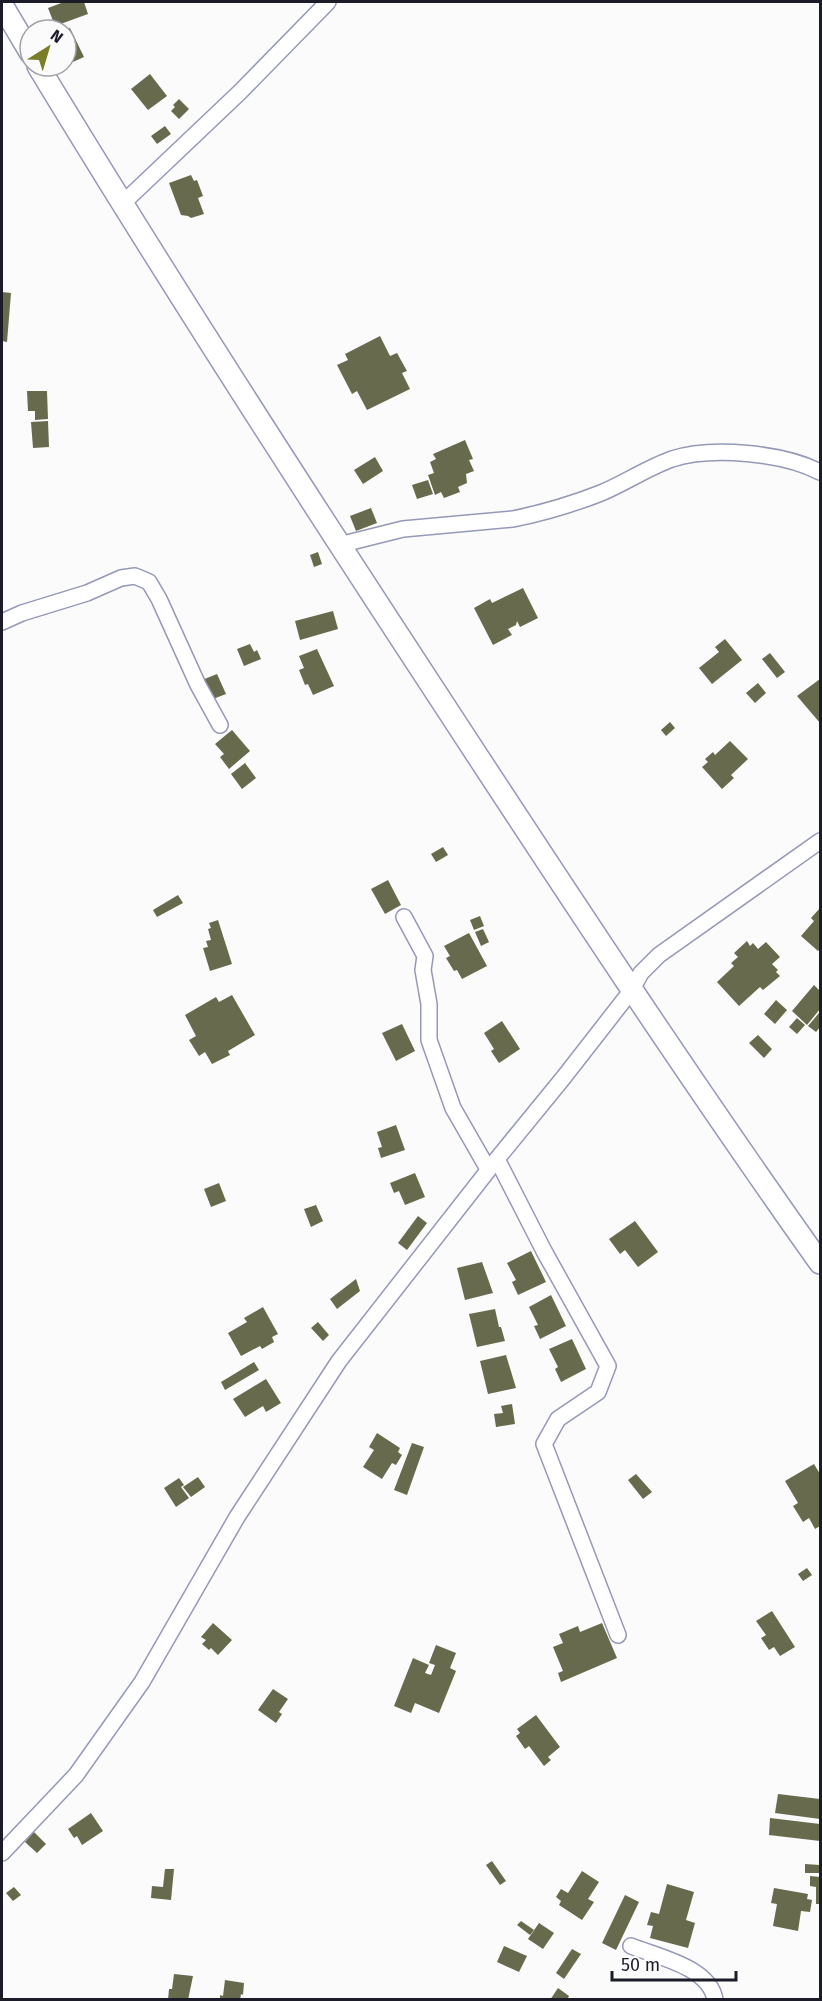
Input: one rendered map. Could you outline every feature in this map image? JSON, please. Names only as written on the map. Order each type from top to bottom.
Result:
[{"type":"street","points":[[122,204],[240,92],[328,2]]},
{"type":"street","points":[[2,5],[18,32]]},
{"type":"street","points":[[45,78],[122,204],[339,545],[631,990],[820,1263]]},
{"type":"street","points":[[339,545],[403,529],[530,516],[602,492],[662,464],[688,456],[724,453],[764,454],[785,458],[820,472]]},
{"type":"street","points":[[2,622],[87,593],[121,578],[135,576],[149,582],[159,598],[198,685],[220,724]]},
{"type":"street","points":[[2,1853],[76,1775],[142,1682],[237,1517],[339,1361],[631,990],[641,973],[659,955],[820,841]]},
{"type":"street","points":[[404,917],[425,956],[423,970],[429,1004],[429,1040],[453,1108],[493,1164],[608,1366],[598,1392],[558,1419],[544,1444],[618,1635]]},
{"type":"street","points":[[631,1946],[696,1971],[707,1980],[715,2000]]},
{"type":"building","points":[[64,2],[84,2],[88,14],[77,18],[52,18],[48,8]]},
{"type":"building","points":[[78,45],[84,57],[78,60]]},
{"type":"building","points":[[150,74],[167,96],[148,110],[131,89]]},
{"type":"building","points":[[179,99],[189,109],[179,119],[171,111]]},
{"type":"building","points":[[165,126],[171,134],[157,144],[151,136]]},
{"type":"building","points":[[191,175],[194,181],[197,180],[203,196],[198,198],[204,214],[191,218],[181,215],[169,183]]},
{"type":"building","points":[[2,292],[11,293],[7,342],[2,341]]},
{"type":"building","points":[[380,336],[390,356],[397,353],[407,371],[402,373],[410,389],[367,410],[357,391],[352,394],[337,365],[348,360],[345,354]]},
{"type":"building","points":[[27,391],[47,391],[48,419],[35,420],[35,411],[28,411]]},
{"type":"building","points":[[48,421],[49,447],[33,448],[31,422]]},
{"type":"building","points":[[465,440],[473,459],[469,460],[474,471],[466,474],[467,483],[458,487],[460,492],[444,498],[441,492],[435,495],[428,475],[434,473],[430,462],[436,459],[433,454]]},
{"type":"building","points":[[375,457],[383,471],[363,484],[354,470]]},
{"type":"building","points":[[428,480],[433,494],[417,499],[412,485]]},
{"type":"building","points":[[371,508],[377,523],[356,531],[350,516]]},
{"type":"building","points":[[318,552],[322,564],[314,567],[310,555]]},
{"type":"building","points":[[523,588],[538,618],[520,627],[517,621],[516,625],[508,629],[512,635],[493,645],[474,608],[490,599],[492,603]]},
{"type":"building","points":[[333,611],[338,629],[300,640],[295,621]]},
{"type":"building","points":[[725,639],[742,660],[712,684],[699,668],[719,652],[715,647]]},
{"type":"building","points":[[250,644],[254,652],[257,650],[261,659],[244,666],[237,649]]},
{"type":"building","points":[[317,649],[334,686],[313,695],[308,684],[305,685],[299,670],[304,668],[299,656]]},
{"type":"building","points":[[770,653],[785,672],[777,678],[762,659]]},
{"type":"building","points":[[217,674],[226,694],[213,699],[202,680]]},
{"type":"building","points":[[820,679],[820,723],[797,696]]},
{"type":"building","points":[[758,683],[766,693],[755,703],[746,693]]},
{"type":"building","points":[[670,722],[675,728],[666,736],[661,730]]},
{"type":"building","points":[[232,730],[250,751],[229,769],[220,757],[224,754],[215,744]]},
{"type":"building","points":[[730,741],[748,759],[731,775],[734,778],[722,789],[702,767],[708,762],[705,759],[713,752],[715,755]]},
{"type":"building","points":[[245,763],[256,778],[242,789],[231,774]]},
{"type":"building","points":[[443,847],[448,855],[436,862],[431,854]]},
{"type":"building","points":[[388,880],[401,905],[385,914],[371,889]]},
{"type":"building","points":[[178,895],[183,903],[157,917],[153,910]]},
{"type":"building","points":[[820,908],[820,949],[818,951],[801,936],[814,921],[811,918]]},
{"type":"building","points":[[480,916],[484,926],[474,930],[470,920]]},
{"type":"building","points":[[218,920],[232,964],[210,971],[203,948],[208,947],[206,941],[211,940],[209,923]]},
{"type":"building","points":[[483,929],[489,942],[481,946],[475,932]]},
{"type":"building","points":[[469,933],[487,966],[462,979],[446,958],[450,956],[444,946]]},
{"type":"building","points":[[747,941],[750,946],[753,943],[758,949],[766,942],[780,957],[772,964],[780,976],[763,990],[760,987],[739,1006],[717,982],[734,966],[731,963],[738,957],[734,953]]},
{"type":"building","points":[[814,985],[820,991],[820,1009],[807,1025],[792,1011]]},
{"type":"building","points":[[232,995],[255,1035],[228,1051],[230,1055],[212,1064],[205,1052],[199,1056],[189,1040],[196,1036],[185,1015],[216,997],[219,1002]]},
{"type":"building","points":[[776,1000],[787,1010],[775,1024],[764,1014]]},
{"type":"building","points":[[819,1013],[820,1027],[816,1032],[808,1026]]},
{"type":"building","points":[[797,1018],[805,1025],[797,1034],[789,1027]]},
{"type":"building","points":[[502,1021],[520,1049],[499,1063],[484,1033]]},
{"type":"building","points":[[402,1024],[415,1051],[396,1061],[382,1033]]},
{"type":"building","points":[[758,1035],[772,1049],[764,1058],[749,1043]]},
{"type":"building","points":[[396,1125],[405,1150],[381,1158],[378,1148],[382,1147],[377,1132]]},
{"type":"building","points":[[415,1173],[425,1197],[405,1205],[399,1191],[394,1193],[390,1183]]},
{"type":"building","points":[[219,1183],[226,1201],[211,1207],[204,1189]]},
{"type":"building","points":[[316,1205],[323,1221],[311,1227],[304,1209]]},
{"type":"building","points":[[418,1216],[427,1223],[407,1250],[398,1243]]},
{"type":"building","points":[[635,1221],[658,1252],[638,1267],[625,1250],[620,1254],[609,1239]]},
{"type":"building","points":[[531,1251],[546,1282],[518,1295],[512,1282],[516,1280],[507,1263]]},
{"type":"building","points":[[482,1262],[493,1293],[465,1300],[457,1268]]},
{"type":"building","points":[[356,1279],[360,1291],[337,1309],[330,1299]]},
{"type":"building","points":[[551,1295],[566,1326],[540,1339],[534,1326],[538,1325],[529,1307]]},
{"type":"building","points":[[263,1307],[278,1334],[272,1337],[274,1342],[241,1356],[228,1333],[247,1322],[244,1318]]},
{"type":"building","points":[[495,1309],[505,1341],[477,1347],[469,1314]]},
{"type":"building","points":[[318,1322],[329,1335],[323,1341],[311,1328]]},
{"type":"building","points":[[572,1339],[586,1369],[561,1382],[555,1369],[558,1367],[549,1349]]},
{"type":"building","points":[[506,1355],[516,1388],[488,1394],[480,1361]]},
{"type":"building","points":[[254,1362],[259,1370],[225,1390],[221,1382]]},
{"type":"building","points":[[266,1379],[281,1403],[266,1412],[263,1406],[245,1417],[233,1399]]},
{"type":"building","points":[[512,1404],[515,1424],[496,1427],[494,1414],[503,1413],[501,1406]]},
{"type":"building","points":[[377,1433],[400,1448],[398,1452],[402,1455],[396,1465],[392,1463],[382,1479],[363,1467],[374,1450],[369,1447]]},
{"type":"building","points":[[412,1443],[424,1447],[407,1495],[394,1490]]},
{"type":"building","points":[[814,1464],[820,1474],[820,1526],[815,1529],[809,1518],[803,1522],[793,1506],[798,1503],[785,1481]]},
{"type":"building","points":[[636,1474],[652,1492],[643,1499],[628,1480]]},
{"type":"building","points":[[198,1477],[205,1487],[191,1497],[183,1487]]},
{"type":"building","points":[[179,1478],[184,1485],[181,1487],[189,1498],[176,1507],[164,1488]]},
{"type":"building","points":[[807,1568],[812,1575],[803,1581],[798,1574]]},
{"type":"building","points":[[772,1611],[795,1647],[780,1656],[774,1647],[769,1650],[761,1638],[766,1635],[756,1621]]},
{"type":"building","points":[[213,1623],[232,1640],[218,1655],[211,1648],[209,1650],[202,1644],[206,1640],[201,1637]]},
{"type":"building","points":[[602,1623],[617,1658],[561,1682],[558,1673],[563,1671],[553,1647],[563,1643],[559,1634],[578,1626],[580,1632]]},
{"type":"building","points":[[436,1645],[456,1653],[450,1668],[456,1671],[439,1713],[415,1703],[411,1713],[394,1706],[413,1658],[429,1665],[425,1673],[431,1675],[435,1665],[429,1663]]},
{"type":"building","points":[[273,1689],[288,1699],[279,1712],[282,1714],[276,1723],[258,1710]]},
{"type":"building","points":[[536,1715],[560,1747],[548,1757],[551,1760],[544,1766],[529,1746],[525,1749],[516,1736],[520,1733],[517,1729]]},
{"type":"building","points":[[778,1794],[820,1799],[820,1819],[775,1813]]},
{"type":"building","points":[[91,1813],[103,1831],[82,1845],[77,1836],[74,1838],[68,1829]]},
{"type":"building","points":[[770,1818],[820,1824],[820,1841],[769,1835]]},
{"type":"building","points":[[34,1832],[46,1844],[37,1853],[25,1842]]},
{"type":"building","points":[[492,1861],[506,1881],[500,1885],[486,1865]]},
{"type":"building","points":[[805,1864],[820,1865],[820,1873],[805,1873]]},
{"type":"building","points":[[165,1869],[174,1869],[171,1900],[151,1898],[152,1886],[163,1887]]},
{"type":"building","points":[[582,1871],[599,1882],[588,1899],[594,1902],[582,1920],[559,1905],[561,1901],[556,1897],[561,1889],[568,1893]]},
{"type":"building","points":[[810,1876],[820,1877],[820,1904],[816,1904],[816,1887],[810,1886]]},
{"type":"building","points":[[667,1884],[694,1892],[686,1920],[695,1923],[688,1948],[650,1938],[653,1926],[647,1925],[651,1912],[659,1914]]},
{"type":"building","points":[[14,1887],[21,1895],[13,1901],[6,1893]]},
{"type":"building","points":[[774,1888],[808,1894],[807,1899],[812,1900],[810,1912],[801,1911],[798,1931],[773,1926],[777,1904],[771,1903]]},
{"type":"building","points":[[625,1895],[639,1902],[616,1950],[602,1943]]},
{"type":"building","points":[[521,1921],[534,1930],[530,1935],[517,1925]]},
{"type":"building","points":[[539,1923],[554,1933],[543,1949],[528,1939]]},
{"type":"building","points":[[504,1946],[527,1956],[519,1972],[497,1962]]},
{"type":"building","points":[[572,1949],[581,1954],[564,1979],[556,1973]]},
{"type":"building","points":[[174,1974],[193,1976],[188,2000],[168,2000]]},
{"type":"building","points":[[225,1980],[244,1983],[240,2000],[220,2000],[220,1995],[223,1996]]},
{"type":"building","points":[[558,1988],[569,1996],[567,2000],[550,2000]]}]
